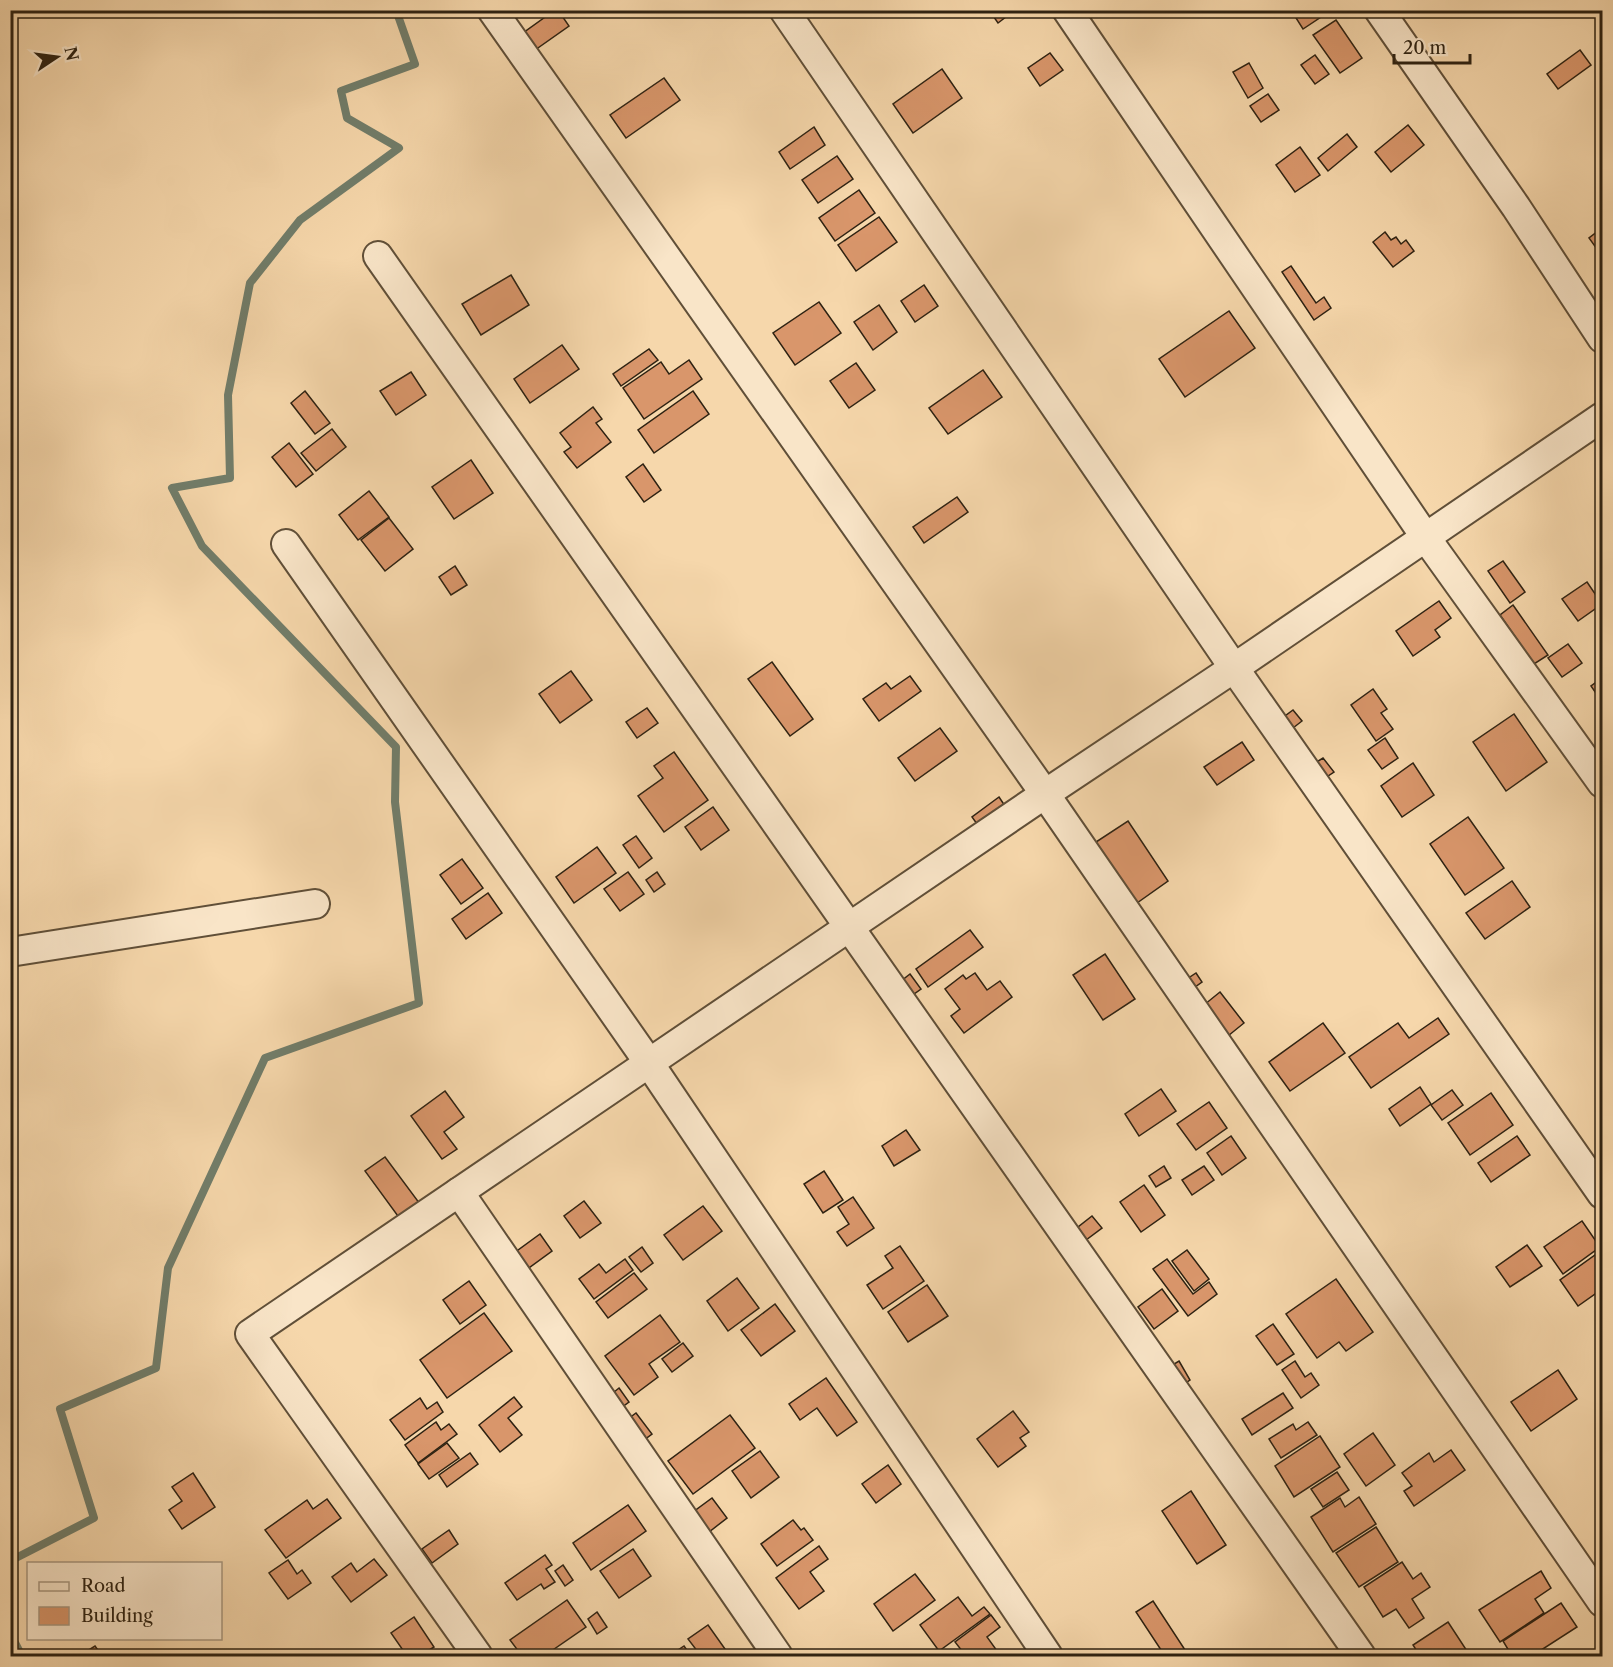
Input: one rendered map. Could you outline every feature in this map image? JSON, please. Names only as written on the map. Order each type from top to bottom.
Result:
[{"type":"street","points":[[492,10],[1045,794],[1602,1602]]},
{"type":"street","points":[[784,10],[1234,668],[1602,1194]]},
{"type":"street","points":[[1067,10],[1426,538],[1602,783]]},
{"type":"street","points":[[1379,10],[1516,207],[1602,338]]},
{"type":"street","points":[[378,256],[1361,1656]]},
{"type":"street","points":[[478,1656],[250,1334],[1602,417]]},
{"type":"street","points":[[286,544],[649,1063],[1048,1656]]},
{"type":"street","points":[[10,952],[315,904]]},
{"type":"street","points":[[459,1192],[778,1656]]},
{"type":"building","points":[[558,10],[569,26],[535,50],[523,33]]},
{"type":"building","points":[[989,10],[1015,10],[998,23]]},
{"type":"building","points":[[1291,10],[1330,10],[1330,11],[1303,29]]},
{"type":"building","points":[[1336,20],[1362,58],[1340,73],[1313,35]]},
{"type":"building","points":[[1580,50],[1591,65],[1558,89],[1547,74]]},
{"type":"building","points":[[1050,53],[1063,70],[1040,86],[1028,68]]},
{"type":"building","points":[[1315,55],[1329,74],[1315,84],[1301,65]]},
{"type":"building","points":[[1249,63],[1263,88],[1248,98],[1233,72]]},
{"type":"building","points":[[942,69],[962,98],[913,133],[893,104]]},
{"type":"building","points":[[664,78],[680,100],[626,138],[610,115]]},
{"type":"building","points":[[1268,94],[1279,110],[1261,122],[1250,106]]},
{"type":"building","points":[[1408,125],[1424,145],[1391,172],[1375,152]]},
{"type":"building","points":[[814,127],[825,145],[790,169],[779,152]]},
{"type":"building","points":[[1347,134],[1357,147],[1328,171],[1318,158]]},
{"type":"building","points":[[1300,147],[1320,175],[1295,192],[1276,165]]},
{"type":"building","points":[[837,156],[853,179],[818,203],[802,180]]},
{"type":"building","points":[[859,190],[875,213],[835,241],[819,218]]},
{"type":"building","points":[[879,217],[897,242],[856,271],[838,245]]},
{"type":"building","points":[[1602,228],[1602,256],[1589,238]]},
{"type":"building","points":[[1385,232],[1391,240],[1396,237],[1401,244],[1406,240],[1414,251],[1393,267],[1373,242]]},
{"type":"building","points":[[1291,266],[1316,303],[1324,297],[1331,308],[1314,320],[1282,272]]},
{"type":"building","points":[[511,275],[529,305],[481,335],[462,304]]},
{"type":"building","points":[[924,285],[938,306],[915,322],[901,301]]},
{"type":"building","points":[[819,302],[841,333],[795,365],[773,333]]},
{"type":"building","points":[[879,305],[897,332],[873,350],[854,322]]},
{"type":"building","points":[[1229,311],[1255,348],[1185,397],[1159,359]]},
{"type":"building","points":[[562,345],[579,369],[530,403],[514,379]]},
{"type":"building","points":[[649,349],[658,360],[621,386],[613,374]]},
{"type":"building","points":[[689,360],[702,379],[644,419],[623,388],[661,362],[669,374]]},
{"type":"building","points":[[856,363],[875,390],[849,408],[830,381]]},
{"type":"building","points":[[983,370],[1002,397],[948,434],[929,408]]},
{"type":"building","points":[[411,372],[426,395],[396,415],[380,391]]},
{"type":"building","points":[[305,391],[330,423],[315,434],[291,403]]},
{"type":"building","points":[[693,391],[709,414],[654,453],[638,430]]},
{"type":"building","points":[[593,407],[602,419],[596,423],[611,442],[577,468],[564,452],[571,447],[560,433]]},
{"type":"building","points":[[332,429],[346,447],[316,471],[301,453]]},
{"type":"building","points":[[289,443],[313,474],[296,487],[272,457]]},
{"type":"building","points":[[471,460],[493,493],[454,519],[432,487]]},
{"type":"building","points":[[643,464],[661,490],[644,502],[626,477]]},
{"type":"building","points":[[369,491],[389,517],[358,540],[339,515]]},
{"type":"building","points":[[957,497],[968,512],[924,543],[913,527]]},
{"type":"building","points":[[389,518],[413,549],[385,571],[361,540]]},
{"type":"building","points":[[1503,561],[1525,592],[1510,603],[1488,571]]},
{"type":"building","points":[[455,566],[467,585],[451,595],[439,577]]},
{"type":"building","points":[[1587,582],[1602,604],[1578,621],[1562,599]]},
{"type":"building","points":[[1439,601],[1451,618],[1435,630],[1440,637],[1413,656],[1396,631]]},
{"type":"building","points":[[1513,605],[1548,655],[1534,664],[1500,615]]},
{"type":"building","points":[[1568,644],[1582,663],[1562,677],[1548,658]]},
{"type":"building","points":[[772,662],[813,719],[790,736],[748,679]]},
{"type":"building","points":[[571,671],[592,700],[560,723],[539,694]]},
{"type":"building","points":[[910,676],[921,691],[879,721],[863,699],[886,683],[891,689]]},
{"type":"building","points":[[1602,678],[1602,702],[1591,686]]},
{"type":"building","points":[[1373,689],[1387,709],[1381,713],[1393,729],[1376,741],[1351,705]]},
{"type":"building","points":[[647,708],[658,723],[637,738],[626,722]]},
{"type":"building","points":[[1293,710],[1302,721],[1293,728],[1285,716]]},
{"type":"building","points":[[1514,714],[1547,762],[1506,791],[1473,742]]},
{"type":"building","points":[[940,728],[957,751],[915,781],[898,758]]},
{"type":"building","points":[[1385,738],[1398,758],[1382,769],[1368,750]]},
{"type":"building","points":[[1242,742],[1254,760],[1217,785],[1204,767]]},
{"type":"building","points":[[674,752],[708,800],[664,832],[638,796],[663,778],[654,766]]},
{"type":"building","points":[[1323,758],[1334,772],[1325,778],[1315,763]]},
{"type":"building","points":[[1413,763],[1434,795],[1402,817],[1381,786]]},
{"type":"building","points":[[999,797],[1009,812],[982,831],[972,817]]},
{"type":"building","points":[[713,807],[729,830],[701,850],[685,827]]},
{"type":"building","points":[[1468,817],[1504,868],[1465,895],[1430,844]]},
{"type":"building","points":[[1128,821],[1168,881],[1137,903],[1096,842]]},
{"type":"building","points":[[636,836],[652,858],[639,868],[623,845]]},
{"type":"building","points":[[597,847],[616,873],[574,903],[556,877]]},
{"type":"building","points":[[462,859],[483,888],[461,904],[440,875]]},
{"type":"building","points":[[628,872],[644,894],[620,911],[604,889]]},
{"type":"building","points":[[657,872],[665,884],[654,892],[646,880]]},
{"type":"building","points":[[1512,881],[1530,907],[1485,939],[1466,913]]},
{"type":"building","points":[[488,893],[502,913],[466,939],[452,919]]},
{"type":"building","points":[[970,930],[983,947],[928,987],[916,969]]},
{"type":"building","points":[[1105,954],[1135,999],[1103,1020],[1073,975]]},
{"type":"building","points":[[975,973],[987,990],[1000,981],[1012,997],[964,1033],[951,1016],[960,1009],[945,989],[963,975],[966,979]]},
{"type":"building","points":[[1196,973],[1202,982],[1188,992],[1181,983]]},
{"type":"building","points":[[910,974],[921,989],[907,999],[896,985]]},
{"type":"building","points":[[1220,992],[1244,1023],[1223,1040],[1199,1009]]},
{"type":"building","points":[[1438,1018],[1449,1034],[1371,1088],[1349,1057],[1398,1023],[1409,1038]]},
{"type":"building","points":[[1323,1023],[1345,1053],[1290,1091],[1269,1062]]},
{"type":"building","points":[[1420,1087],[1431,1104],[1400,1126],[1389,1109]]},
{"type":"building","points":[[1161,1089],[1176,1111],[1139,1136],[1125,1114]]},
{"type":"building","points":[[1452,1090],[1463,1105],[1442,1120],[1431,1105]]},
{"type":"building","points":[[445,1091],[464,1117],[444,1132],[457,1149],[442,1159],[411,1116]]},
{"type":"building","points":[[1491,1093],[1513,1125],[1470,1155],[1448,1123]]},
{"type":"building","points":[[1209,1102],[1227,1128],[1196,1150],[1177,1124]]},
{"type":"building","points":[[906,1130],[920,1150],[894,1166],[882,1146]]},
{"type":"building","points":[[1231,1136],[1246,1158],[1222,1175],[1207,1153]]},
{"type":"building","points":[[1517,1136],[1530,1155],[1491,1182],[1478,1163]]},
{"type":"building","points":[[385,1157],[423,1208],[403,1223],[365,1171]]},
{"type":"building","points":[[1164,1166],[1171,1178],[1156,1187],[1149,1176]]},
{"type":"building","points":[[1204,1166],[1214,1180],[1192,1195],[1182,1180]]},
{"type":"building","points":[[824,1171],[843,1200],[823,1213],[804,1184]]},
{"type":"building","points":[[1144,1185],[1165,1215],[1141,1232],[1120,1202]]},
{"type":"building","points":[[853,1197],[874,1228],[847,1246],[837,1232],[849,1224],[838,1207]]},
{"type":"building","points":[[584,1201],[601,1223],[580,1238],[564,1216]]},
{"type":"building","points":[[703,1206],[722,1231],[683,1260],[664,1235]]},
{"type":"building","points":[[1092,1216],[1102,1228],[1082,1243],[1073,1231]]},
{"type":"building","points":[[1582,1221],[1600,1247],[1563,1274],[1544,1247]]},
{"type":"building","points":[[540,1234],[552,1251],[522,1273],[510,1256]]},
{"type":"building","points":[[1527,1245],[1542,1266],[1510,1287],[1496,1267]]},
{"type":"building","points":[[900,1246],[924,1281],[883,1309],[867,1285],[893,1268],[885,1256]]},
{"type":"building","points":[[642,1247],[653,1263],[641,1272],[629,1257]]},
{"type":"building","points":[[1187,1250],[1209,1279],[1194,1291],[1172,1261]]},
{"type":"building","points":[[1602,1250],[1602,1289],[1578,1306],[1560,1280]]},
{"type":"building","points":[[625,1259],[633,1270],[594,1299],[579,1279],[599,1264],[606,1273]]},
{"type":"building","points":[[1167,1259],[1193,1294],[1209,1282],[1217,1294],[1188,1316],[1153,1269]]},
{"type":"building","points":[[634,1273],[647,1289],[608,1318],[596,1302]]},
{"type":"building","points":[[737,1278],[759,1308],[728,1331],[707,1301]]},
{"type":"building","points":[[1336,1279],[1373,1332],[1346,1351],[1339,1342],[1317,1358],[1286,1314]]},
{"type":"building","points":[[469,1281],[486,1305],[460,1324],[443,1300]]},
{"type":"building","points":[[927,1285],[948,1316],[908,1342],[888,1312]]},
{"type":"building","points":[[1162,1289],[1178,1311],[1154,1329],[1138,1307]]},
{"type":"building","points":[[775,1304],[795,1331],[761,1356],[741,1330]]},
{"type":"building","points":[[484,1313],[512,1351],[447,1398],[420,1360]]},
{"type":"building","points":[[660,1315],[680,1342],[649,1364],[658,1377],[634,1395],[605,1356]]},
{"type":"building","points":[[1273,1324],[1294,1354],[1277,1365],[1256,1336]]},
{"type":"building","points":[[683,1343],[693,1356],[672,1372],[662,1359]]},
{"type":"building","points":[[1179,1361],[1190,1380],[1178,1388],[1166,1369]]},
{"type":"building","points":[[1295,1361],[1305,1377],[1311,1373],[1319,1385],[1301,1398],[1282,1370]]},
{"type":"building","points":[[1558,1370],[1577,1399],[1531,1431],[1511,1402]]},
{"type":"building","points":[[826,1378],[857,1422],[837,1436],[817,1408],[800,1420],[789,1404]]},
{"type":"building","points":[[619,1388],[629,1402],[618,1410],[608,1397]]},
{"type":"building","points":[[1283,1393],[1293,1408],[1252,1435],[1242,1419]]},
{"type":"building","points":[[514,1397],[522,1407],[508,1418],[522,1435],[500,1452],[479,1425]]},
{"type":"building","points":[[420,1398],[427,1409],[437,1402],[443,1412],[405,1440],[390,1420]]},
{"type":"building","points":[[1013,1411],[1029,1432],[1020,1438],[1026,1446],[998,1467],[977,1439]]},
{"type":"building","points":[[636,1413],[652,1434],[640,1443],[624,1422]]},
{"type":"building","points":[[730,1415],[755,1448],[693,1494],[668,1461]]},
{"type":"building","points":[[436,1422],[441,1430],[449,1424],[457,1434],[418,1463],[405,1445]]},
{"type":"building","points":[[1308,1422],[1317,1435],[1281,1458],[1269,1439],[1293,1424],[1296,1430]]},
{"type":"building","points":[[1373,1433],[1395,1465],[1366,1486],[1344,1454]]},
{"type":"building","points":[[1320,1436],[1340,1467],[1294,1497],[1275,1466]]},
{"type":"building","points":[[447,1443],[459,1458],[429,1479],[418,1464]]},
{"type":"building","points":[[1451,1450],[1465,1470],[1414,1506],[1404,1491],[1412,1486],[1402,1473],[1429,1453],[1434,1462]]},
{"type":"building","points":[[760,1451],[779,1477],[751,1498],[732,1471]]},
{"type":"building","points":[[470,1453],[478,1464],[447,1487],[439,1475]]},
{"type":"building","points":[[888,1465],[901,1484],[876,1503],[862,1484]]},
{"type":"building","points":[[1337,1472],[1349,1490],[1323,1507],[1311,1489]]},
{"type":"building","points":[[193,1473],[215,1507],[182,1529],[169,1510],[182,1501],[172,1487]]},
{"type":"building","points":[[1191,1491],[1226,1545],[1197,1564],[1162,1511]]},
{"type":"building","points":[[1359,1497],[1376,1524],[1333,1552],[1311,1517],[1340,1498],[1345,1507]]},
{"type":"building","points":[[712,1498],[727,1518],[704,1536],[689,1515]]},
{"type":"building","points":[[327,1499],[341,1518],[286,1558],[265,1530],[307,1500],[313,1509]]},
{"type":"building","points":[[628,1505],[646,1531],[591,1570],[573,1543]]},
{"type":"building","points":[[793,1520],[801,1530],[804,1528],[813,1540],[777,1566],[761,1544]]},
{"type":"building","points":[[1376,1527],[1398,1562],[1359,1587],[1336,1553]]},
{"type":"building","points":[[449,1530],[458,1544],[432,1563],[422,1549]]},
{"type":"building","points":[[819,1546],[828,1559],[810,1572],[824,1591],[799,1609],[776,1578]]},
{"type":"building","points":[[633,1549],[651,1576],[619,1598],[600,1571]]},
{"type":"building","points":[[545,1555],[552,1565],[546,1569],[555,1582],[544,1589],[541,1584],[517,1600],[505,1583]]},
{"type":"building","points":[[374,1559],[387,1575],[351,1602],[332,1577],[351,1563],[357,1572]]},
{"type":"building","points":[[288,1560],[297,1574],[302,1570],[311,1583],[288,1599],[269,1573]]},
{"type":"building","points":[[1402,1562],[1413,1579],[1421,1573],[1430,1587],[1412,1599],[1424,1618],[1409,1628],[1396,1609],[1383,1617],[1364,1587]]},
{"type":"building","points":[[563,1565],[573,1580],[565,1586],[555,1571]]},
{"type":"building","points":[[1541,1571],[1551,1588],[1535,1599],[1544,1613],[1500,1642],[1479,1610]]},
{"type":"building","points":[[915,1574],[935,1600],[893,1631],[874,1604]]},
{"type":"building","points":[[958,1597],[972,1616],[984,1607],[990,1614],[939,1651],[920,1625]]},
{"type":"building","points":[[567,1600],[586,1627],[544,1656],[522,1656],[510,1640]]},
{"type":"building","points":[[1153,1601],[1189,1656],[1165,1656],[1136,1612]]},
{"type":"building","points":[[1561,1603],[1577,1627],[1532,1656],[1512,1656],[1503,1641]]},
{"type":"building","points":[[597,1612],[607,1627],[597,1634],[588,1619]]},
{"type":"building","points":[[991,1615],[1000,1627],[987,1637],[1000,1655],[966,1656],[955,1642]]},
{"type":"building","points":[[414,1617],[434,1647],[420,1656],[407,1656],[391,1633]]},
{"type":"building","points":[[1448,1622],[1467,1651],[1459,1656],[1420,1656],[1413,1645]]},
{"type":"building","points":[[708,1625],[730,1656],[701,1656],[688,1639]]},
{"type":"building","points":[[95,1646],[102,1656],[79,1656]]},
{"type":"building","points":[[684,1646],[691,1656],[669,1656]]},
{"type":"waterway","points":[[10,1561],[94,1518],[60,1409],[156,1368],[168,1268],[265,1058],[419,1003],[395,802],[396,747],[202,546],[172,488],[230,478],[228,395],[250,283],[300,220],[399,148],[347,118],[341,91],[415,64],[396,10]]},
{"type":"waterway","points":[[10,1633],[22,1656]]}]
